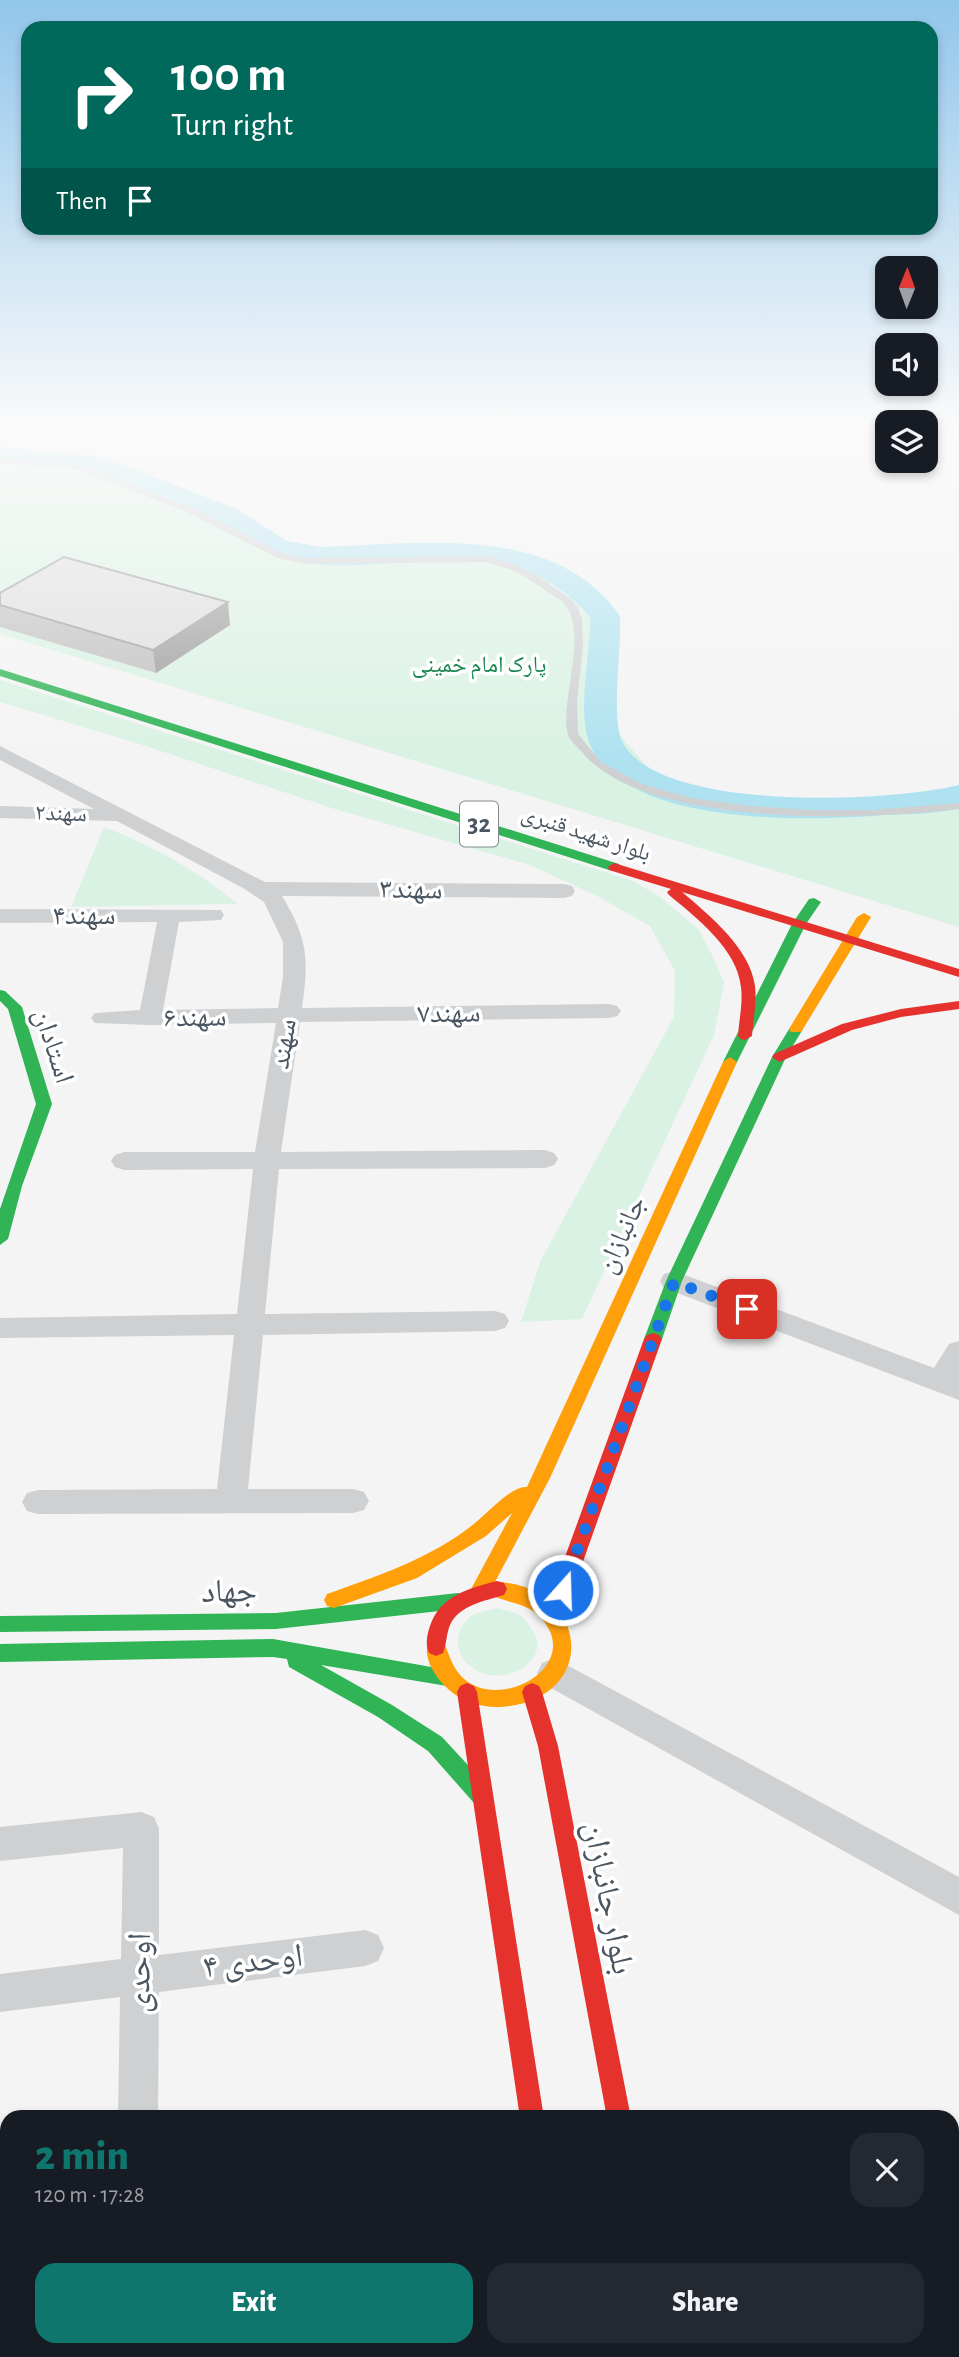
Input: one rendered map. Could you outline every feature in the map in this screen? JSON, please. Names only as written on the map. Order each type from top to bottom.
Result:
[{"type":"main road","name":"بلوار شهید قنبری","points":[[0,671],[661,882],[959,973]]},
{"type":"main road","points":[[45,686],[61,676]]},
{"type":"main road","points":[[661,882],[711,923],[733,953],[748,984],[745,1036]]},
{"type":"main road","name":"جانبازان","points":[[480,1591],[541,1478],[727,1068],[799,924],[814,902]]},
{"type":"main road","points":[[779,1057],[864,917]]},
{"type":"main road","name":"استادان","points":[[0,994],[15,1007],[44,1104],[7,1186],[0,1239]]},
{"type":"main road","points":[[554,1615],[674,1282],[757,1072],[779,1057],[847,1027],[901,1013],[959,1005]]},
{"type":"main road","points":[[727,1068],[757,1072]]},
{"type":"main road","points":[[276,1621],[410,1572],[479,1531],[541,1478]]},
{"type":"main road","points":[[497,1589],[529,1596],[554,1615],[562,1634],[563,1654],[543,1682],[511,1698],[467,1692],[447,1677],[434,1651],[438,1623],[458,1601],[480,1591],[497,1589]]},
{"type":"main road","name":"جهاد","points":[[0,1624],[276,1621],[458,1601]]},
{"type":"main road","points":[[273,1648],[385,1711],[435,1744],[482,1796]]},
{"type":"main road","name":"جهاد","points":[[0,1653],[273,1648],[447,1677]]},
{"type":"main road","name":"بلوار جانبازان","points":[[543,1682],[548,1746],[617,2110]]},
{"type":"main road","points":[[467,1692],[531,2110]]},
{"type":"street","name":"سهند","points":[[0,752],[273,898],[294,942],[295,977],[267,1160],[231,1502]]},
{"type":"street","name":"سهند۲","points":[[0,812],[122,817]]},
{"type":"street","name":"سهند۳","points":[[259,889],[564,891]]},
{"type":"street","name":"سهند۴","points":[[0,916],[213,915]]},
{"type":"street","points":[[150,1018],[169,916]]},
{"type":"street","name":"سهند۷","points":[[288,1017],[609,1011]]},
{"type":"street","name":"سهند۶","points":[[103,1018],[288,1017]]},
{"type":"street","points":[[124,1161],[545,1159]]},
{"type":"street","points":[[674,1282],[949,1385],[959,1352]]},
{"type":"street","points":[[0,1328],[495,1321]]},
{"type":"street","points":[[38,1502],[353,1501]]},
{"type":"street","points":[[543,1682],[959,1897]]},
{"type":"street","name":"اوحدی","points":[[0,1844],[141,1829],[138,2110]]},
{"type":"street","name":"اوحدی ۴","points":[[0,1993],[365,1948]]},
{"type":"lane","points":[[243,537],[281,556],[307,561],[487,559],[504,562],[531,575],[572,606],[577,623],[578,639],[571,695],[573,734],[594,761],[634,786],[687,802],[722,807],[812,812],[881,812],[959,806]]},
{"type":"green space","name":"پارک امام خمینی","points":[[0,537],[268,537],[293,553],[507,554],[550,579],[595,615],[594,683],[609,722],[669,793],[837,810],[921,808],[959,787],[959,927],[0,634]]},
{"type":"green space","points":[[0,680],[633,881],[659,896],[699,930],[724,983],[714,1035],[582,1319],[521,1322],[541,1260],[674,1017],[675,971],[650,926],[597,896],[530,865],[335,809],[146,746],[0,702]]},
{"type":"green space","points":[[104,827],[174,860],[207,880],[237,904],[71,907]]},
{"type":"green space","points":[[499,1608],[524,1618],[537,1640],[536,1652],[530,1663],[519,1670],[506,1675],[491,1675],[477,1671],[465,1661],[459,1649],[458,1636],[463,1624],[473,1615]]},
{"type":"building","points":[[64,557],[228,602],[153,650],[0,605],[0,593]]},
{"type":"waterway","points":[[261,537],[294,553],[321,556],[461,551],[495,553],[549,571],[591,600],[605,616],[602,721],[608,748],[633,774],[670,791],[715,802],[818,808],[949,800],[959,796]]},
{"type":"traffic: fast","points":[[0,672],[614,867]]},
{"type":"traffic: fast","points":[[730,1062],[799,924],[814,902]]},
{"type":"traffic: fast","points":[[0,994],[15,1007],[44,1104],[14,1186],[0,1239]]},
{"type":"traffic: fast","points":[[653,1339],[674,1281],[779,1057],[796,1029]]},
{"type":"traffic: fast","points":[[0,1624],[276,1621],[458,1601]]},
{"type":"traffic: fast","points":[[0,1653],[273,1648],[447,1677]]},
{"type":"traffic: fast","points":[[296,1661],[385,1711],[435,1744],[482,1796]]},
{"type":"traffic: slow","points":[[796,1029],[864,917]]},
{"type":"traffic: slow","points":[[480,1591],[541,1478],[730,1062]]},
{"type":"traffic: slow","points":[[334,1600],[410,1572],[479,1531],[523,1493]]},
{"type":"traffic: slow","points":[[436,1647],[440,1663],[449,1676],[464,1690],[475,1695],[510,1697],[523,1694],[546,1681],[555,1672],[562,1648],[555,1622],[537,1603],[521,1595],[497,1589]]},
{"type":"traffic: jam","points":[[614,867],[959,973]]},
{"type":"traffic: jam","points":[[674,892],[719,934],[739,960],[748,986],[745,1036]]},
{"type":"traffic: jam","points":[[779,1057],[847,1027],[901,1013],[959,1005]]},
{"type":"traffic: jam","points":[[554,1615],[653,1339]]},
{"type":"traffic: jam","points":[[436,1647],[437,1633],[446,1613],[473,1596],[497,1589]]},
{"type":"traffic: jam","points":[[467,1692],[531,2110]]},
{"type":"traffic: jam","points":[[532,1692],[548,1746],[617,2110]]},
{"type":"route","points":[[563,1590],[674,1282],[747,1309]]}]
